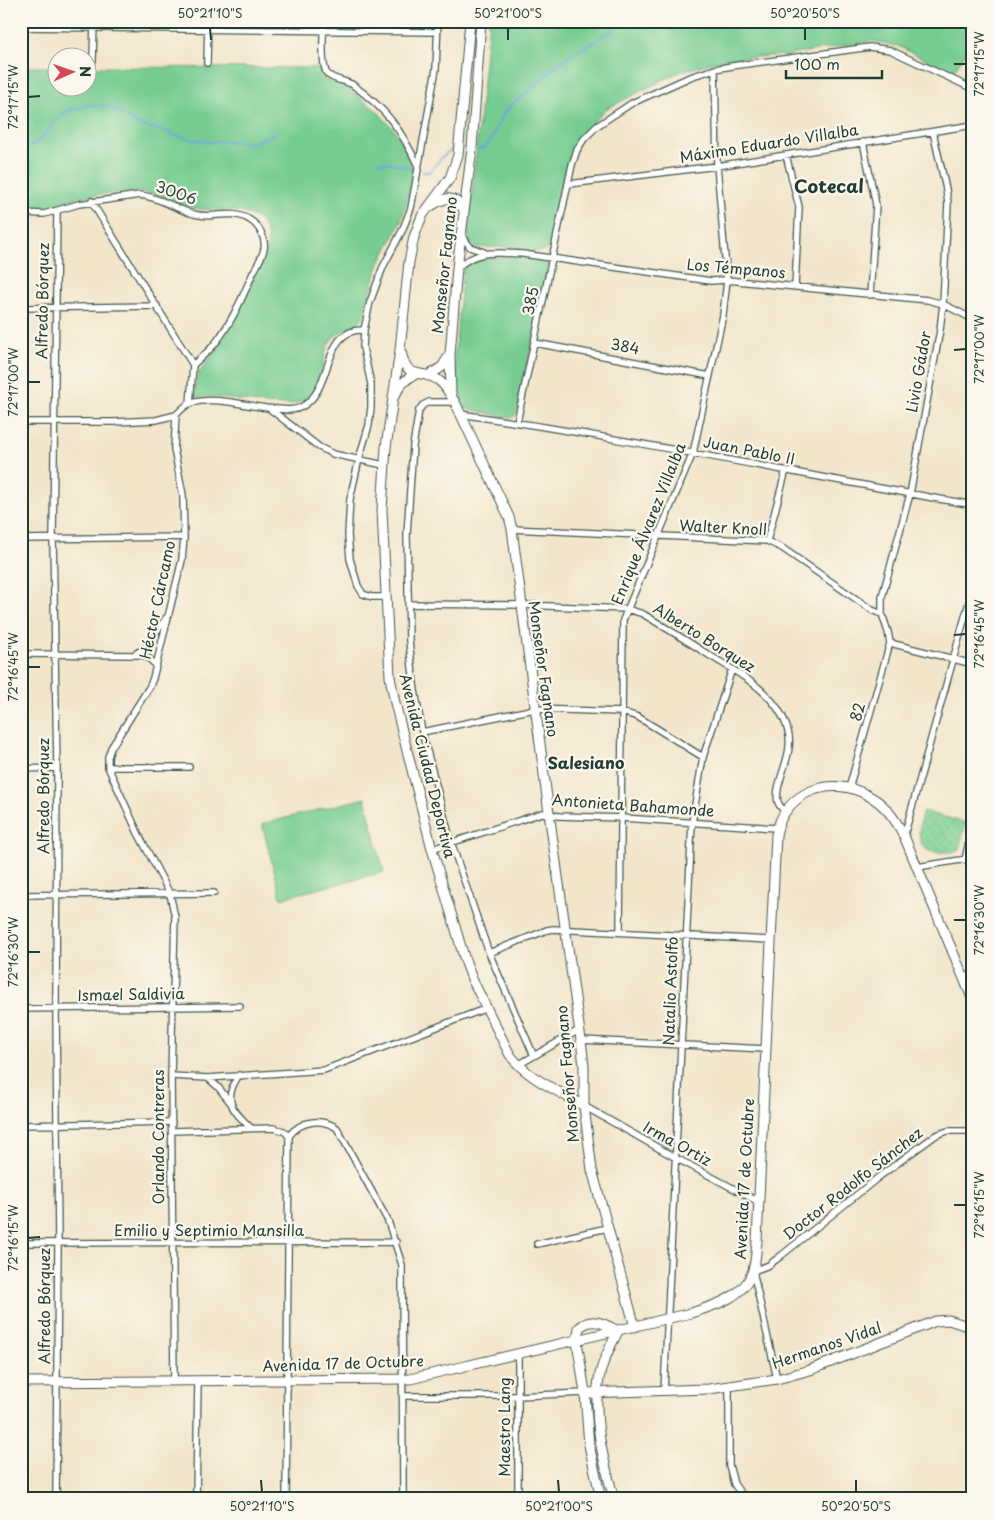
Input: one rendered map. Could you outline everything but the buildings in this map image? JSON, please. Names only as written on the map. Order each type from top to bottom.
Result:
[{"type":"street","points":[[207,63],[208,21]]},
{"type":"street","points":[[324,21],[324,64],[327,73],[332,77],[352,84],[389,116],[401,133],[418,166]]},
{"type":"street","points":[[386,597],[372,597],[363,594],[358,586],[350,559],[348,535],[350,499],[369,425],[372,396],[363,348],[364,330],[370,302],[383,267],[402,231],[411,208],[436,69],[438,21]]},
{"type":"street","name":"Monseñor Fagnano","points":[[400,350],[411,249],[417,226],[446,184],[458,155],[470,21]]},
{"type":"street","name":"Monseñor Fagnano","points":[[482,21],[472,148],[457,268],[450,355],[450,385],[453,399],[509,517],[512,529],[534,708],[579,1030],[582,1040],[584,1106],[592,1170],[606,1228],[635,1327]]},
{"type":"street","points":[[93,48],[94,25]]},
{"type":"street","points":[[21,27],[94,25],[208,30],[437,32]]},
{"type":"street","name":"385","points":[[517,422],[572,165],[577,150],[584,139],[597,126],[632,103],[690,77],[715,69],[870,47],[880,47],[898,54],[973,89]]},
{"type":"street","name":"Enrique Álvarez Villalba","points":[[620,931],[623,620],[693,453],[723,315],[727,280],[717,166],[715,69]]},
{"type":"street","name":"Máximo Eduardo Villalba","points":[[569,184],[717,166],[973,125]]},
{"type":"street","name":"Livio Gádor","points":[[882,614],[882,596],[910,494],[943,304],[948,203],[933,132]]},
{"type":"street","points":[[863,142],[876,205],[870,295]]},
{"type":"street","points":[[786,154],[800,207],[795,287]]},
{"type":"street","name":"3006","points":[[21,212],[44,214],[91,201],[140,195],[149,196],[194,214],[241,215],[251,220],[261,232],[264,240],[264,249],[239,305],[226,328],[216,342],[193,365]]},
{"type":"street","points":[[428,208],[446,198],[459,202],[464,210]]},
{"type":"street","points":[[91,201],[193,365],[190,404]]},
{"type":"street","name":"Alfredo Bórquez","points":[[56,1499],[58,1244],[56,1008],[57,768],[53,538],[57,211]]},
{"type":"street","name":"Los Témpanos","points":[[462,234],[474,250],[553,258],[711,281],[727,280],[928,300],[943,304],[973,319]]},
{"type":"street","name":"Los Témpanos","points":[[457,268],[471,257],[493,253]]},
{"type":"street","points":[[21,308],[157,306]]},
{"type":"street","points":[[21,422],[156,420],[176,415],[190,404],[220,401],[270,409],[293,410],[311,401],[318,392],[324,372],[338,341],[357,329],[364,330]]},
{"type":"street","name":"384","points":[[535,343],[710,376]]},
{"type":"street","points":[[400,350],[403,362],[408,368],[416,374],[438,379],[453,399]]},
{"type":"street","name":"Avenida Ciudad Deportiva","points":[[400,350],[384,465],[382,510],[390,677],[393,694],[432,848],[472,979],[510,1055],[518,1065],[527,1073],[584,1106]]},
{"type":"street","points":[[428,376],[442,367],[450,355]]},
{"type":"street","points":[[392,399],[401,384],[416,374]]},
{"type":"street","name":"Avenida Ciudad Deportiva","points":[[453,399],[429,402],[418,410],[411,465],[407,534],[409,642],[414,684],[422,732],[451,842],[489,953],[534,1056]]},
{"type":"street","points":[[270,409],[319,447],[333,454],[384,465]]},
{"type":"street","name":"Juan Pablo II","points":[[460,414],[517,422],[693,453],[973,505]]},
{"type":"street","name":"Héctor Cárcamo","points":[[108,767],[108,757],[111,748],[150,686],[182,560],[184,495],[174,449],[176,415]]},
{"type":"street","points":[[767,541],[786,470]]},
{"type":"street","name":"Walter Knoll","points":[[512,529],[767,541],[782,548],[872,610],[882,614]]},
{"type":"street","points":[[21,538],[184,537]]},
{"type":"street","points":[[904,836],[973,588]]},
{"type":"street","name":"Alberto Borquez","points":[[408,604],[521,605],[627,609],[643,614],[754,684],[765,694],[779,713],[786,726],[789,738],[789,749],[778,798],[779,804],[784,811]]},
{"type":"street","points":[[135,654],[145,648],[168,614]]},
{"type":"street","points":[[882,614],[890,643],[973,664]]},
{"type":"street","name":"82","points":[[849,788],[890,643]]},
{"type":"street","points":[[21,654],[135,654],[147,657],[156,665]]},
{"type":"street","name":"Natalio Astolfo","points":[[664,1391],[692,823],[703,756],[732,669]]},
{"type":"street","points":[[422,732],[534,708],[622,712],[638,717],[703,756]]},
{"type":"street","points":[[170,894],[138,833],[108,767],[189,767]]},
{"type":"street","points":[[21,768],[57,768]]},
{"type":"street","name":"Avenida 17 de Octubre","points":[[21,1382],[403,1379],[422,1377],[668,1319],[701,1310],[729,1298],[746,1284],[753,1271],[756,1256],[777,828],[784,811],[796,799],[810,791],[831,787],[849,788],[868,795],[880,803],[895,820],[904,836],[973,1000]]},
{"type":"street","name":"Antonieta Bahamonde","points":[[432,848],[537,814],[549,813],[559,816],[777,828]]},
{"type":"street","points":[[965,860],[973,822]]},
{"type":"street","points":[[917,867],[973,858]]},
{"type":"street","points":[[21,895],[214,893]]},
{"type":"street","name":"Orlando Contreras","points":[[170,894],[174,917],[171,1076],[174,1381]]},
{"type":"street","points":[[489,953],[547,930],[565,929],[771,940]]},
{"type":"street","points":[[963,977],[973,975]]},
{"type":"street","name":"Ismael Saldivia","points":[[21,1009],[240,1006]]},
{"type":"street","points":[[171,1076],[208,1078],[324,1070],[487,1008]]},
{"type":"street","points":[[518,1065],[579,1030]]},
{"type":"street","points":[[582,1040],[766,1049]]},
{"type":"street","points":[[231,1103],[231,1089],[239,1075]]},
{"type":"street","points":[[208,1078],[231,1103],[235,1114],[251,1128]]},
{"type":"street","name":"Irma Ortiz","points":[[584,1106],[759,1202]]},
{"type":"street","points":[[21,1125],[172,1122]]},
{"type":"street","points":[[286,1499],[289,1136],[300,1125],[322,1122],[337,1128],[388,1221],[402,1265],[403,1499]]},
{"type":"street","points":[[172,1131],[279,1128],[289,1136]]},
{"type":"street","name":"Doctor Rodolfo Sánchez","points":[[753,1271],[769,1265],[782,1256],[880,1176],[936,1135],[948,1131],[973,1131]]},
{"type":"street","points":[[537,1244],[606,1228]]},
{"type":"street","name":"Emilio y Septimio Mansilla","points":[[21,1243],[396,1242]]},
{"type":"street","points":[[753,1271],[777,1379]]},
{"type":"street","name":"Hermanos Vidal","points":[[585,1394],[729,1387],[777,1379],[810,1370],[940,1320],[954,1321],[973,1328]]},
{"type":"street","points":[[601,1499],[589,1444],[585,1394],[576,1341],[579,1328],[588,1322],[601,1322],[618,1331],[600,1372],[597,1393],[599,1430],[604,1461],[614,1499]]},
{"type":"street","name":"Maestro Lang","points":[[518,1355],[518,1499]]},
{"type":"street","points":[[196,1499],[198,1381]]},
{"type":"street","points":[[729,1387],[729,1465],[734,1484],[746,1499]]},
{"type":"street","points":[[403,1396],[585,1394]]},
{"type":"green space","points":[[489,21],[973,21],[973,53],[966,52],[953,73],[898,46],[872,41],[788,55],[725,59],[679,72],[606,109],[581,135],[568,161],[552,243],[548,249],[531,252],[501,247],[473,247],[469,241],[468,232]]},
{"type":"green space","points":[[21,67],[48,67],[48,98],[98,98],[98,67],[318,68],[325,80],[344,85],[377,111],[395,131],[410,156],[414,167],[414,175],[401,222],[378,267],[363,317],[356,324],[333,337],[327,348],[319,381],[313,393],[303,401],[290,404],[275,405],[223,398],[193,398],[198,375],[229,330],[267,251],[267,236],[263,225],[257,218],[236,211],[192,208],[145,192],[105,194],[80,198],[44,210],[21,209]]},
{"type":"green space","points":[[507,257],[544,259],[549,262],[518,410],[515,416],[510,418],[464,408],[455,392],[453,373],[463,270],[467,265],[476,260]]},
{"type":"green space","points":[[365,798],[384,872],[281,898],[262,824]]},
{"type":"green space","points":[[923,811],[966,823],[959,849],[952,852],[935,852],[923,846],[919,834]]},
{"type":"waterway","points":[[479,149],[485,148],[502,116],[511,105],[529,92],[552,69],[570,55],[595,42],[626,21]]},
{"type":"waterway","points":[[21,148],[38,142],[58,118],[67,111],[89,105],[110,107],[139,125],[180,137],[207,142],[231,141],[251,143],[276,133]]},
{"type":"waterway","points":[[423,172],[430,172],[442,157],[455,147]]},
{"type":"waterway","points":[[378,162],[392,163],[415,170]]},
{"type":"district","name":"Cotecal","points":[[829,187]]},
{"type":"district","name":"Salesiano","points":[[586,763]]}]
